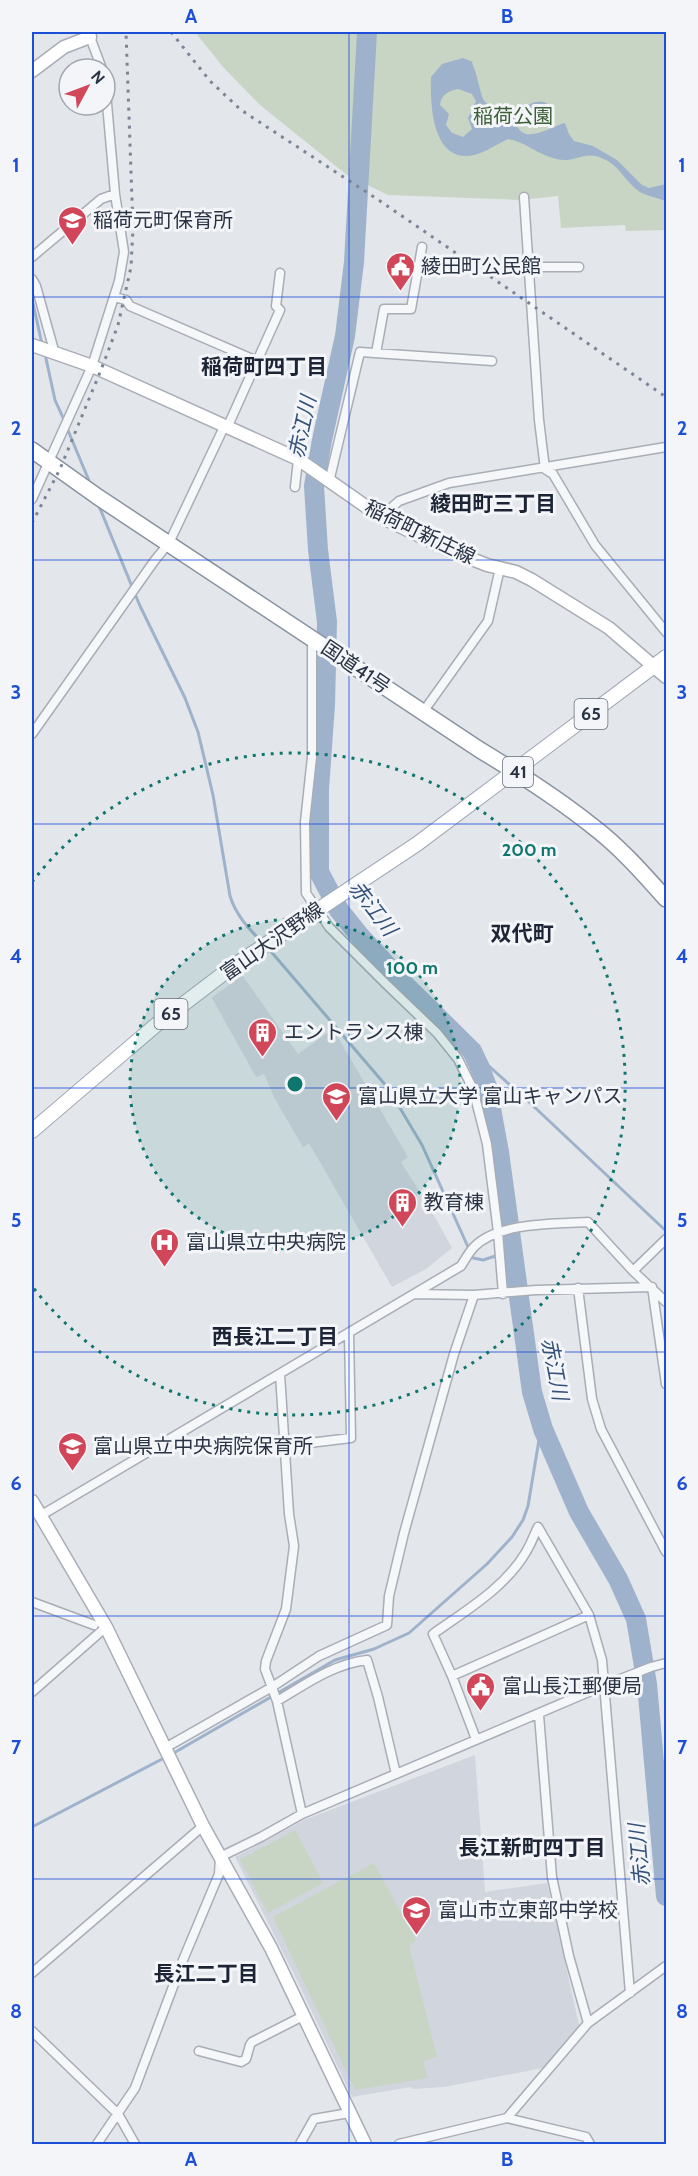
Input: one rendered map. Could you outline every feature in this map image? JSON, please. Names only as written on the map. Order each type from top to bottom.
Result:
[{"type":"highway","name":"国道41号","points":[[32,450],[98,497],[516,771],[592,825],[640,870],[666,899]]},
{"type":"main road","points":[[32,71],[64,47],[91,34]]},
{"type":"main road","name":"稲荷町新庄線","points":[[32,345],[92,366],[298,460],[381,517],[449,550],[516,572],[552,591],[609,628],[666,677]]},
{"type":"main road","name":"富山大沢野線","points":[[32,1131],[173,1013],[232,967],[417,844],[666,657]]},
{"type":"main road","points":[[32,1501],[165,1748],[203,1827],[271,1948],[365,2145]]},
{"type":"street","points":[[91,34],[98,57]]},
{"type":"street","points":[[32,499],[92,366],[119,281],[124,252],[115,194],[108,117]]},
{"type":"street","points":[[32,257],[101,199],[115,194]]},
{"type":"street","points":[[524,197],[544,469]]},
{"type":"street","points":[[376,353],[384,309],[411,309],[422,247]]},
{"type":"street","points":[[528,267],[579,267]]},
{"type":"street","points":[[32,734],[169,543],[280,310],[276,306],[280,273]]},
{"type":"street","points":[[32,279],[55,354]]},
{"type":"street","points":[[114,297],[126,300],[130,306],[257,361]]},
{"type":"street","points":[[329,482],[360,352],[492,361]]},
{"type":"street","points":[[381,517],[399,501],[449,483],[666,447]]},
{"type":"street","points":[[295,487],[298,460]]},
{"type":"street","points":[[544,469],[553,474],[595,545],[666,632]]},
{"type":"street","points":[[423,712],[488,621],[500,568]]},
{"type":"street","points":[[313,638],[312,756],[305,822],[306,893],[329,927],[437,1033],[458,1059],[473,1089],[483,1122],[498,1233],[503,1294]]},
{"type":"street","points":[[40,1516],[461,1266],[474,1246],[488,1236],[534,1225],[588,1222],[633,1271],[666,1302]]},
{"type":"street","points":[[633,1271],[666,1239]]},
{"type":"street","points":[[414,1294],[474,1295],[578,1288],[652,1287]]},
{"type":"street","points":[[652,1287],[666,1384]]},
{"type":"street","points":[[578,1288],[592,1400],[601,1429],[666,1552]]},
{"type":"street","points":[[165,1748],[272,1687],[319,1656],[387,1625],[389,1596],[404,1533],[454,1354],[474,1295]]},
{"type":"street","points":[[284,1446],[351,1438],[349,1333]]},
{"type":"street","points":[[280,1374],[289,1514],[294,1546],[286,1609],[266,1661],[265,1670],[277,1701],[302,1814]]},
{"type":"street","points":[[476,1739],[433,1634],[486,1596],[510,1574],[526,1553],[538,1527],[589,1615],[602,1660],[630,1993]]},
{"type":"street","points":[[32,1602],[100,1626],[32,1692]]},
{"type":"street","points":[[452,1676],[589,1615]]},
{"type":"street","points":[[277,1701],[327,1671],[349,1662],[367,1660],[396,1774]]},
{"type":"street","points":[[97,2145],[135,2088],[183,1960],[219,1874],[220,1857],[302,1814],[476,1739],[651,1667],[666,1663]]},
{"type":"street","points":[[539,1715],[552,1877],[569,1956],[588,2023]]},
{"type":"street","points":[[32,1973],[203,1827]]},
{"type":"street","points":[[507,2118],[588,2023],[666,1966]]},
{"type":"street","points":[[199,2051],[241,2061],[246,2059],[249,2045],[252,2042],[303,2016]]},
{"type":"street","points":[[32,2031],[118,2114],[135,2145]]},
{"type":"street","points":[[300,2145],[314,2119],[349,2113]]},
{"type":"street","points":[[399,2145],[507,2118],[586,2137],[590,2145]]},
{"type":"shaded area","name":"富山県立大学 富山キャンパス","points":[[242,975],[298,1054],[333,1029],[408,1157],[401,1162],[452,1248],[426,1269],[392,1287],[309,1143],[303,1147],[275,1099],[264,1074],[256,1077],[212,998]]},
{"type":"shaded area","name":"富山市立東部中学校","points":[[475,1755],[485,1892],[547,1883],[580,2029],[543,2068],[444,2087],[413,2089],[411,2087],[352,2097],[297,1980],[235,1857],[304,1820]]},
{"type":"green space","name":"稲荷公園","points":[[195,32],[666,32],[666,230],[626,231],[625,225],[561,228],[558,196],[521,200],[388,195],[347,175],[260,105],[223,67]]},
{"type":"green space","points":[[295,1830],[323,1883],[268,1913],[240,1860]]},
{"type":"green space","points":[[374,1863],[416,1940],[409,1946],[437,2057],[423,2061],[428,2078],[355,2090],[273,1917]]},
{"type":"water","points":[[463,58],[473,62],[483,99],[494,108],[509,111],[545,102],[551,108],[550,113],[524,114],[516,122],[519,130],[524,133],[538,133],[565,123],[574,141],[593,146],[617,160],[642,185],[649,188],[666,184],[666,201],[640,192],[611,163],[592,155],[570,160],[556,159],[508,139],[474,155],[460,155],[449,150],[436,130],[431,102],[431,77],[442,64]],"holes":[[[458,89],[472,94],[476,101],[468,118],[472,129],[463,137],[452,133],[446,125],[449,114],[440,105],[442,98],[452,91]]]},
{"type":"waterway","name":"赤江川","points":[[367,32],[354,262],[345,336],[314,486],[318,550],[327,622],[325,705],[319,789],[319,872],[339,910],[359,935],[402,982],[472,1051],[487,1087],[499,1152],[532,1392],[543,1429],[579,1512],[618,1579],[636,1619],[647,1684],[666,1896]]},
{"type":"waterway","points":[[32,299],[42,344]]},
{"type":"waterway","points":[[45,354],[55,400],[65,422]]},
{"type":"waterway","points":[[67,428],[90,483]]},
{"type":"waterway","points":[[99,506],[140,606],[185,698],[198,732],[213,795],[230,896],[239,915],[261,941]]},
{"type":"waterway","points":[[268,948],[388,1088],[422,1145],[473,1258],[483,1260],[511,1251]]},
{"type":"waterway","points":[[472,1051],[666,1231]]},
{"type":"waterway","points":[[172,1754],[335,1660],[374,1649],[409,1633],[487,1564],[512,1537],[523,1520],[528,1506],[539,1440],[543,1429]]},
{"type":"waterway","points":[[32,1827],[166,1757]]},
{"type":"railway","points":[[32,523],[60,469],[101,370],[118,325],[131,267],[133,228],[126,32]]},
{"type":"railway","points":[[171,32],[210,81],[241,110],[380,201],[666,397]]},
{"type":"place","name":"稲荷元町保育所","points":[[72,246]]},
{"type":"place","name":"綾田町公民館","points":[[400,292]]},
{"type":"place","name":"エントランス棟","points":[[263,1058]]},
{"type":"place","name":"富山県立大学 富山キャンパス","points":[[337,1122]]},
{"type":"place","name":"教育棟","points":[[403,1228]]},
{"type":"place","name":"富山県立中央病院","points":[[165,1268]]},
{"type":"place","name":"富山県立中央病院保育所","points":[[72,1472]]},
{"type":"place","name":"富山長江郵便局","points":[[481,1712]]},
{"type":"place","name":"富山市立東部中学校","points":[[417,1936]]},
{"type":"district","name":"稲荷町四丁目","points":[[264,366]]},
{"type":"district","name":"綾田町三丁目","points":[[493,503]]},
{"type":"district","name":"双代町","points":[[522,933]]},
{"type":"district","name":"西長江二丁目","points":[[275,1336]]},
{"type":"district","name":"長江新町四丁目","points":[[532,1847]]},
{"type":"district","name":"長江二丁目","points":[[206,1973]]}]
